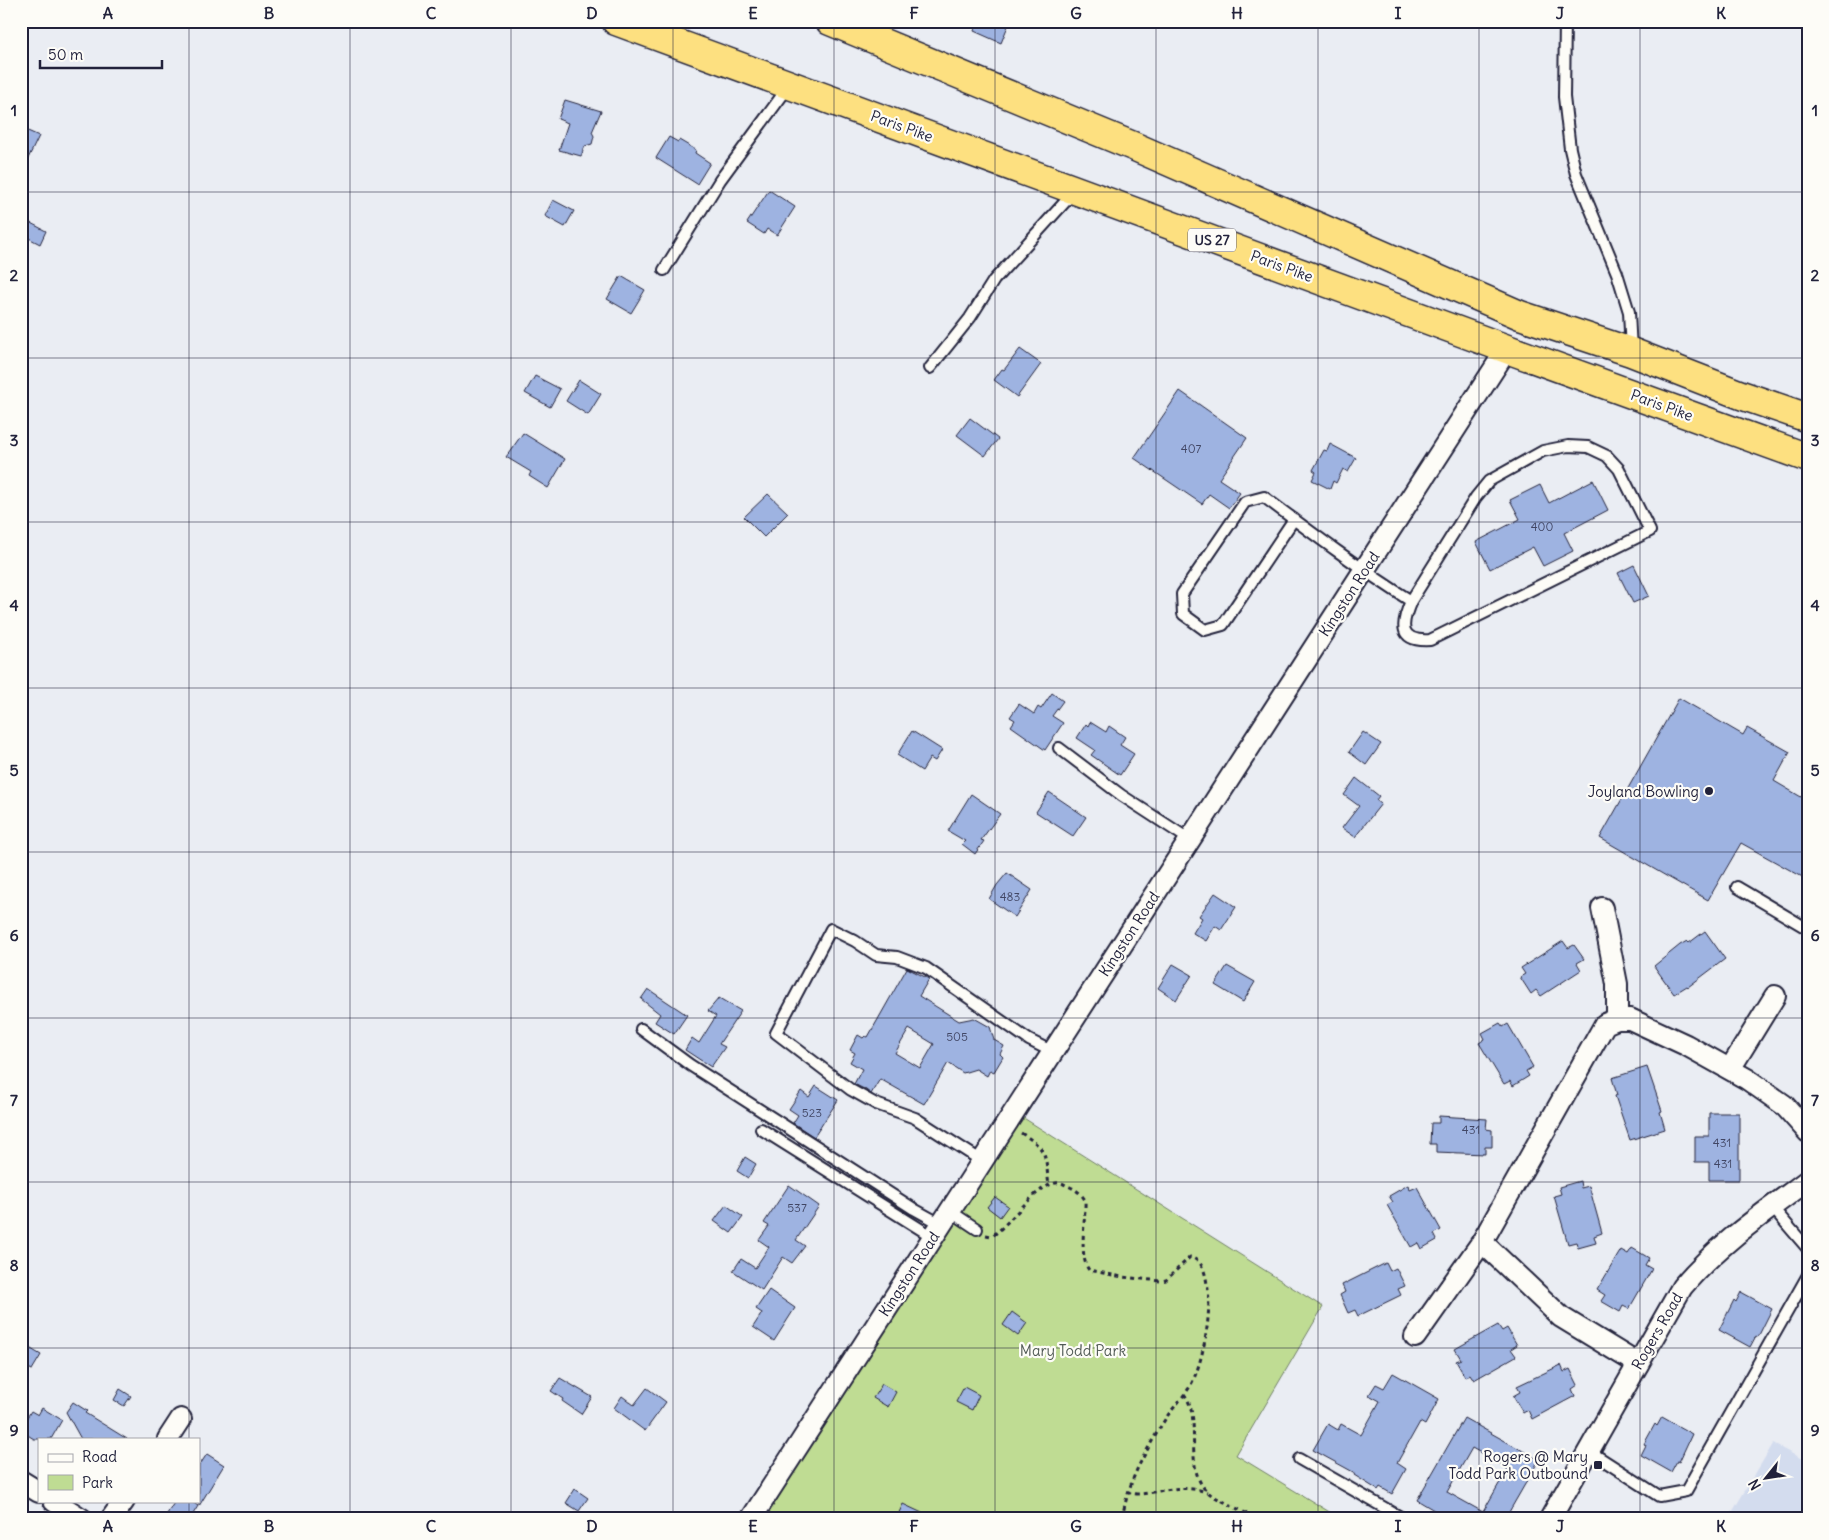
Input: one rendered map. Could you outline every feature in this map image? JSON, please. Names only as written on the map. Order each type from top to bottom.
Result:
[{"type":"highway","name":"Paris Pike","points":[[616,21],[1808,458]]},
{"type":"highway","points":[[830,21],[1133,146],[1520,315],[1631,352],[1741,395],[1808,418]]},
{"type":"highway","points":[[1507,349],[1520,315]]},
{"type":"street","name":"Kingston Road","points":[[751,1519],[1507,349]]},
{"type":"street","points":[[1602,908],[1617,984],[1617,1019]]},
{"type":"street","points":[[1730,1069],[1775,996]]},
{"type":"street","points":[[1415,1337],[1482,1242],[1605,1024],[1617,1019],[1630,1019],[1686,1045],[1747,1079],[1784,1105],[1808,1132]]},
{"type":"street","name":"Rogers Road","points":[[1550,1519],[1682,1287],[1732,1237],[1808,1180]]},
{"type":"street","points":[[1482,1242],[1561,1317],[1638,1364]]},
{"type":"street","points":[[169,1438],[181,1419]]},
{"type":"street","points":[[21,1481],[38,1491]]},
{"type":"street","points":[[56,1502],[82,1519]]},
{"type":"street","points":[[111,1519],[123,1502]]},
{"type":"lane","points":[[1565,21],[1564,97],[1570,149],[1576,174],[1617,273],[1629,312],[1631,352]]},
{"type":"lane","points":[[664,270],[720,180],[790,85]]},
{"type":"lane","points":[[930,368],[970,318],[994,280],[1076,191]]},
{"type":"lane","points":[[1568,446],[1588,447],[1607,456],[1619,469],[1650,531],[1430,640],[1420,641],[1409,636],[1403,627],[1404,618],[1411,601],[1476,498],[1489,481],[1543,451],[1568,446]]},
{"type":"lane","points":[[1294,519],[1223,625],[1205,630],[1182,614],[1182,594],[1245,502],[1264,497],[1294,519],[1363,571],[1411,601]]},
{"type":"lane","points":[[1059,748],[1121,795],[1190,840]]},
{"type":"lane","points":[[1737,887],[1808,929]]},
{"type":"lane","points":[[982,1161],[915,1118],[876,1104],[851,1090],[776,1033],[831,929],[855,941],[876,955],[897,957],[926,968],[1029,1040],[1053,1052]]},
{"type":"lane","points":[[641,1029],[690,1066],[914,1209],[941,1224]]},
{"type":"lane","points":[[761,1129],[941,1224],[977,1229]]},
{"type":"lane","points":[[1772,1207],[1808,1249]]},
{"type":"lane","points":[[1589,1451],[1659,1496],[1686,1491],[1808,1274]]},
{"type":"lane","points":[[1299,1459],[1404,1519]]},
{"type":"path","points":[[1016,1129],[1037,1142],[1045,1155],[1049,1186]]},
{"type":"path","points":[[977,1229],[992,1236],[1033,1197],[1049,1186],[1060,1183],[1074,1188],[1086,1200],[1083,1250],[1084,1260],[1089,1270],[1122,1277],[1161,1281],[1166,1280],[1190,1257],[1196,1259],[1204,1269],[1210,1306],[1209,1322],[1201,1358],[1190,1387],[1167,1417],[1144,1455],[1127,1492],[1122,1519]]},
{"type":"path","points":[[1184,1394],[1191,1405],[1195,1465],[1207,1492]]},
{"type":"path","points":[[1127,1492],[1139,1495],[1188,1488],[1207,1492],[1257,1519]]},
{"type":"shaded area","points":[[1773,1444],[1808,1462],[1808,1519],[1728,1519]]},
{"type":"green space","name":"Mary Todd Park","points":[[1022,1117],[1323,1307],[1236,1455],[1341,1519],[760,1519]]},
{"type":"building","points":[[978,21],[1010,21],[1001,43],[974,31]]},
{"type":"building","points":[[565,100],[601,111],[592,132],[594,136],[592,144],[585,146],[581,156],[559,150],[568,123],[558,119]]},
{"type":"building","points":[[21,128],[39,136],[21,173]]},
{"type":"building","points":[[669,137],[678,142],[679,140],[696,150],[695,153],[710,163],[697,184],[656,158]]},
{"type":"building","points":[[769,190],[795,207],[777,235],[767,229],[764,234],[747,223]]},
{"type":"building","points":[[553,200],[574,211],[565,227],[545,216]]},
{"type":"building","points":[[21,218],[46,231],[40,244],[21,234]]},
{"type":"building","points":[[621,276],[645,290],[631,313],[607,299]]},
{"type":"building","points":[[1020,349],[1041,364],[1017,397],[994,380]]},
{"type":"building","points":[[535,376],[560,389],[550,407],[525,393]]},
{"type":"building","points":[[579,380],[601,394],[588,415],[566,401]]},
{"type":"building","points":[[1180,391],[1247,438],[1219,479],[1240,493],[1229,508],[1209,494],[1202,504],[1134,458]]},
{"type":"building","points":[[970,418],[998,439],[985,456],[957,435]]},
{"type":"building","points":[[523,433],[565,459],[548,488],[529,476],[531,472],[506,457]]},
{"type":"building","points":[[1330,444],[1356,458],[1348,472],[1343,469],[1336,483],[1333,481],[1330,489],[1312,480],[1316,472],[1313,470],[1324,450],[1327,451]]},
{"type":"building","points":[[1593,480],[1608,510],[1564,533],[1573,551],[1543,566],[1533,547],[1490,569],[1476,542],[1520,519],[1510,500],[1540,485],[1549,503]]},
{"type":"building","points":[[768,494],[788,513],[764,537],[744,517]]},
{"type":"building","points":[[1634,565],[1649,596],[1633,603],[1618,573]]},
{"type":"building","points":[[1052,693],[1063,701],[1052,716],[1063,723],[1045,750],[1011,726],[1015,720],[1010,717],[1019,704],[1034,714],[1038,707],[1041,709]]},
{"type":"building","name":"Joyland Bowling","points":[[1679,698],[1743,735],[1747,728],[1790,752],[1774,781],[1808,801],[1808,880],[1741,843],[1708,900],[1600,838]]},
{"type":"building","points":[[1090,722],[1106,732],[1109,726],[1125,737],[1120,745],[1134,754],[1120,775],[1091,755],[1095,750],[1077,738],[1086,724],[1088,726]]},
{"type":"building","points":[[912,731],[942,750],[935,761],[930,758],[922,771],[897,755]]},
{"type":"building","points":[[1363,732],[1381,744],[1366,765],[1349,752]]},
{"type":"building","points":[[1356,778],[1379,796],[1376,800],[1381,804],[1355,837],[1342,828],[1359,806],[1344,795]]},
{"type":"building","points":[[1049,792],[1086,817],[1073,836],[1036,812]]},
{"type":"building","points":[[971,794],[1000,814],[981,840],[984,841],[975,854],[962,844],[965,841],[948,831]]},
{"type":"building","points":[[1007,873],[1032,890],[1015,917],[989,899]]},
{"type":"building","points":[[1215,893],[1236,907],[1221,930],[1215,926],[1206,941],[1193,933],[1202,918],[1199,916]]},
{"type":"building","points":[[1705,931],[1725,959],[1688,987],[1674,994],[1654,966],[1680,945],[1687,941],[1689,943]]},
{"type":"building","points":[[1563,941],[1568,948],[1574,945],[1584,959],[1577,963],[1581,970],[1541,996],[1536,990],[1531,994],[1520,977],[1525,974],[1521,968]]},
{"type":"building","points":[[1173,964],[1192,975],[1176,1000],[1158,988]]},
{"type":"building","points":[[1227,966],[1255,982],[1243,1002],[1215,985]]},
{"type":"building","points":[[907,968],[929,979],[919,996],[959,1021],[974,1018],[990,1027],[994,1040],[1004,1046],[1000,1054],[1003,1057],[994,1072],[990,1070],[987,1076],[976,1069],[963,1073],[948,1063],[924,1104],[880,1079],[871,1094],[854,1084],[862,1069],[850,1062],[855,1053],[850,1050],[858,1035],[863,1038],[865,1036],[868,1037]],"holes":[[[909,1029],[934,1044],[920,1068],[895,1053]]]},
{"type":"building","points":[[648,989],[687,1015],[674,1034],[655,1022],[660,1014],[641,999]]},
{"type":"building","points":[[719,998],[741,1011],[719,1044],[725,1047],[711,1067],[685,1050],[692,1038],[699,1043],[716,1016],[708,1011]]},
{"type":"building","points":[[1500,1023],[1503,1027],[1508,1024],[1533,1067],[1526,1071],[1529,1076],[1513,1086],[1510,1081],[1504,1084],[1479,1043],[1485,1039],[1482,1033]]},
{"type":"building","points":[[1647,1067],[1662,1111],[1660,1112],[1665,1129],[1630,1140],[1615,1096],[1617,1095],[1612,1078]]},
{"type":"building","points":[[816,1086],[838,1100],[814,1137],[793,1123],[798,1115],[789,1109],[801,1091],[809,1097]]},
{"type":"building","points":[[1709,1113],[1739,1113],[1739,1180],[1709,1180],[1709,1162],[1695,1162],[1695,1136],[1709,1136]]},
{"type":"building","points":[[1439,1116],[1487,1119],[1486,1129],[1492,1130],[1492,1147],[1485,1147],[1485,1154],[1436,1152],[1436,1144],[1430,1144],[1431,1123],[1439,1123]]},
{"type":"building","points":[[745,1157],[756,1164],[748,1178],[737,1171]]},
{"type":"building","points":[[1580,1181],[1581,1188],[1589,1186],[1602,1233],[1594,1236],[1596,1243],[1578,1248],[1576,1242],[1568,1244],[1554,1196],[1561,1194],[1559,1187]]},
{"type":"building","points":[[789,1185],[819,1206],[796,1240],[805,1246],[792,1263],[783,1257],[762,1290],[733,1271],[741,1259],[755,1268],[769,1247],[759,1240],[769,1226],[764,1223]]},
{"type":"building","points":[[1408,1185],[1410,1190],[1417,1187],[1441,1230],[1434,1234],[1437,1240],[1421,1249],[1418,1243],[1411,1247],[1387,1205],[1393,1202],[1389,1196]]},
{"type":"building","points":[[995,1197],[1008,1206],[1000,1217],[987,1207]]},
{"type":"building","points":[[726,1205],[743,1217],[731,1233],[714,1221]]},
{"type":"building","points":[[1632,1248],[1649,1258],[1645,1265],[1652,1269],[1629,1309],[1623,1306],[1620,1312],[1601,1301],[1605,1295],[1597,1290],[1621,1250],[1628,1254]]},
{"type":"building","points":[[1386,1263],[1390,1271],[1396,1268],[1405,1286],[1398,1289],[1401,1295],[1358,1316],[1355,1310],[1348,1313],[1340,1295],[1345,1292],[1342,1285]]},
{"type":"building","points":[[769,1290],[795,1308],[774,1341],[753,1327],[762,1313],[756,1309]]},
{"type":"building","points":[[1741,1292],[1772,1309],[1758,1337],[1756,1336],[1750,1347],[1719,1330],[1734,1300],[1736,1302]]},
{"type":"building","points":[[1012,1312],[1027,1323],[1018,1336],[1003,1325]]},
{"type":"building","points":[[1498,1325],[1502,1331],[1507,1328],[1517,1345],[1511,1349],[1516,1356],[1474,1380],[1470,1374],[1465,1377],[1456,1361],[1461,1359],[1455,1349]]},
{"type":"building","points":[[21,1343],[41,1355],[32,1370],[21,1364]]},
{"type":"building","points":[[1561,1365],[1564,1372],[1570,1369],[1578,1385],[1572,1389],[1575,1396],[1532,1419],[1528,1410],[1523,1413],[1513,1396],[1520,1392],[1517,1386]]},
{"type":"building","points":[[1393,1373],[1439,1399],[1425,1425],[1420,1422],[1397,1463],[1406,1469],[1392,1494],[1380,1487],[1378,1490],[1354,1475],[1355,1473],[1313,1450],[1328,1424],[1338,1430],[1341,1424],[1361,1435],[1380,1401],[1369,1395],[1376,1384],[1384,1388]]},
{"type":"building","points":[[560,1378],[592,1397],[581,1414],[551,1391]]},
{"type":"building","points":[[882,1384],[896,1392],[888,1407],[873,1398]]},
{"type":"building","points":[[964,1387],[979,1395],[972,1410],[956,1402]]},
{"type":"building","points":[[647,1388],[666,1402],[645,1431],[614,1408],[622,1396],[634,1405]]},
{"type":"building","points":[[120,1389],[131,1396],[124,1406],[114,1400]]},
{"type":"building","points":[[73,1402],[87,1411],[85,1413],[125,1438],[80,1438],[66,1412]]},
{"type":"building","points":[[42,1408],[62,1420],[52,1438],[34,1439],[21,1431],[21,1427],[31,1411],[38,1415]]},
{"type":"building","points":[[1662,1417],[1692,1434],[1679,1462],[1677,1461],[1671,1472],[1641,1455],[1646,1445],[1644,1444],[1655,1424],[1657,1426]]},
{"type":"building","points":[[1464,1418],[1539,1460],[1505,1519],[1449,1519],[1417,1500]],"holes":[[[1472,1448],[1508,1468],[1483,1512],[1447,1492]]]},
{"type":"building","points":[[207,1454],[224,1465],[199,1506],[200,1502],[200,1464]]},
{"type":"building","points":[[575,1489],[588,1498],[579,1511],[566,1503]]},
{"type":"building","points":[[174,1502],[192,1502],[198,1506],[190,1519],[164,1519]]},
{"type":"building","points":[[903,1504],[935,1519],[896,1519]]},
{"type":"place","name":"Joyland Bowling","points":[[1709,791]]},
{"type":"place","name":"Rogers @ Mary Todd Park Outbound","points":[[1598,1465]]}]
